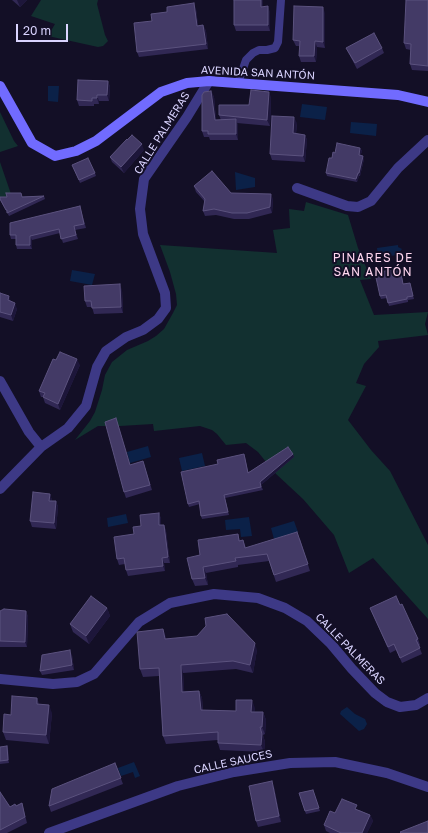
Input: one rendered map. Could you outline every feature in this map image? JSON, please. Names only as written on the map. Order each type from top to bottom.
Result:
[{"type":"street","name":"AVENIDA SAN ANTÓN","points":[[0,86],[32,143],[55,156],[76,151],[96,141],[161,92],[187,83],[209,81],[398,94],[428,102]]},
{"type":"street","name":"CALLE PALMERAS","points":[[0,489],[41,447],[68,428],[86,406],[97,367],[106,351],[126,337],[144,330],[158,320],[166,308],[165,293],[143,234],[140,209],[144,179],[187,117],[209,81]]},
{"type":"street","points":[[297,188],[347,206],[358,207],[371,201],[398,168],[428,140]]},
{"type":"street","points":[[0,382],[29,432],[41,447]]},
{"type":"street","name":"CALLE PALMERAS","points":[[0,679],[53,684],[77,682],[94,674],[139,622],[170,603],[214,594],[258,598],[285,608],[307,621],[331,644],[375,693],[387,702],[400,706],[416,705],[428,698]]},
{"type":"street","name":"CALLE SAUCES","points":[[49,833],[178,786],[234,772],[290,763],[335,762],[387,773],[428,787]]},
{"type":"lane","points":[[238,83],[246,60],[253,52],[274,48],[278,42],[280,0]]},
{"type":"green space","points":[[41,0],[98,0],[97,4],[108,41],[103,46],[98,47],[48,36],[55,24],[31,16]]},
{"type":"green space","points":[[0,112],[18,146],[0,152]]},
{"type":"green space","points":[[0,162],[11,194],[0,200]]},
{"type":"green space","points":[[306,202],[348,215],[358,248],[371,279],[360,280],[374,315],[428,312],[425,324],[428,335],[378,341],[379,347],[364,364],[356,383],[366,386],[348,420],[371,450],[390,471],[428,545],[428,619],[373,558],[349,573],[334,535],[303,499],[275,473],[258,452],[246,443],[226,445],[212,430],[200,426],[154,431],[153,424],[98,426],[75,440],[95,412],[105,375],[112,362],[127,350],[148,341],[164,329],[177,305],[176,294],[170,272],[160,245],[277,253],[273,230],[290,228],[289,209],[304,211]]},
{"type":"water","points":[[48,86],[59,86],[58,102],[48,101]]},
{"type":"water","points":[[302,104],[327,107],[325,120],[300,117]]},
{"type":"water","points":[[351,122],[377,124],[376,136],[350,133]]},
{"type":"water","points":[[235,172],[255,178],[255,187],[236,190]]},
{"type":"water","points":[[398,245],[398,247],[402,249],[399,255],[378,257],[377,248]]},
{"type":"water","points":[[72,270],[95,274],[92,285],[70,281]]},
{"type":"water","points":[[148,446],[151,457],[130,463],[127,452]]},
{"type":"water","points":[[202,453],[205,466],[182,471],[179,458]]},
{"type":"water","points":[[126,514],[128,523],[108,527],[107,518]]},
{"type":"water","points":[[249,517],[252,536],[241,537],[240,529],[226,530],[225,520]]},
{"type":"water","points":[[294,521],[298,532],[274,539],[271,528]]},
{"type":"water","points":[[347,707],[355,714],[365,719],[367,724],[364,729],[359,731],[340,714],[341,711]]},
{"type":"water","points":[[134,762],[140,776],[135,778],[133,772],[121,776],[118,768]]},
{"type":"building","points":[[234,0],[261,0],[261,7],[268,6],[268,25],[234,25]]},
{"type":"building","points":[[406,0],[428,0],[428,66],[410,64],[411,44],[404,43]]},
{"type":"building","points":[[194,3],[197,26],[203,25],[206,44],[137,52],[134,23],[152,21],[151,14],[167,12],[167,7]]},
{"type":"building","points":[[294,6],[323,7],[323,42],[315,41],[314,56],[299,56],[300,41],[293,40]]},
{"type":"building","points":[[374,33],[382,48],[355,63],[346,48]]},
{"type":"building","points":[[78,80],[108,81],[107,95],[97,95],[97,98],[92,98],[92,101],[77,100]]},
{"type":"building","points":[[251,90],[269,92],[267,120],[219,115],[219,105],[249,105]]},
{"type":"building","points":[[211,91],[215,120],[236,119],[236,134],[208,134],[208,131],[202,131],[202,95],[204,92]]},
{"type":"building","points":[[272,116],[294,117],[293,133],[305,135],[303,156],[270,154]]},
{"type":"building","points":[[132,135],[142,144],[121,167],[110,157]]},
{"type":"building","points":[[337,143],[360,148],[359,155],[363,156],[356,179],[326,173],[329,158],[332,158],[333,152],[335,153]]},
{"type":"building","points":[[88,158],[95,173],[79,180],[72,165]]},
{"type":"building","points":[[212,171],[231,193],[271,194],[270,207],[247,213],[232,213],[214,209],[203,211],[205,199],[194,186]]},
{"type":"building","points":[[6,193],[21,193],[22,197],[44,196],[7,213],[7,210],[0,199],[0,197],[7,197]]},
{"type":"building","points":[[80,206],[84,224],[74,226],[76,235],[61,239],[59,229],[30,236],[30,245],[16,245],[16,235],[10,235],[10,223]]},
{"type":"building","points":[[400,268],[403,284],[410,283],[413,296],[407,297],[407,299],[388,303],[386,295],[380,296],[375,273]]},
{"type":"building","points":[[120,284],[121,307],[92,308],[91,301],[85,301],[84,286]]},
{"type":"building","points":[[0,293],[9,296],[8,300],[15,303],[11,315],[0,312]]},
{"type":"building","points":[[60,352],[77,359],[58,404],[43,397],[45,393],[39,391],[53,359],[56,360]]},
{"type":"building","points":[[116,418],[130,465],[143,461],[150,485],[124,492],[105,422]]},
{"type":"building","points":[[288,447],[293,454],[260,482],[261,487],[224,495],[228,512],[201,516],[199,501],[188,504],[181,472],[218,464],[217,460],[244,454],[248,473]]},
{"type":"building","points":[[33,492],[50,494],[49,501],[56,501],[54,523],[30,521]]},
{"type":"building","points":[[159,513],[159,525],[164,525],[168,557],[162,558],[163,566],[126,570],[124,558],[117,559],[114,537],[134,534],[133,527],[141,526],[140,515]]},
{"type":"building","points":[[297,532],[308,564],[274,575],[267,554],[235,558],[236,561],[203,567],[205,578],[192,579],[187,558],[200,555],[198,540],[238,534],[239,541],[243,540],[245,548]]},
{"type":"building","points":[[91,596],[107,608],[86,636],[70,624]]},
{"type":"building","points":[[396,596],[400,605],[402,604],[418,639],[416,640],[420,648],[400,658],[394,644],[388,647],[370,608]]},
{"type":"building","points":[[4,609],[26,611],[25,642],[0,641],[0,611]]},
{"type":"building","points":[[227,614],[255,643],[250,665],[233,661],[181,665],[182,692],[199,691],[201,710],[236,711],[236,700],[252,700],[251,712],[263,712],[262,727],[260,727],[262,734],[261,745],[218,743],[218,732],[163,736],[159,668],[140,669],[137,632],[163,629],[165,639],[197,636],[206,626],[205,618]]},
{"type":"building","points":[[70,650],[72,665],[40,671],[42,655]]},
{"type":"building","points":[[12,696],[37,698],[37,704],[49,705],[46,735],[3,732],[4,714],[11,715]]},
{"type":"building","points":[[7,746],[8,760],[0,761],[0,747]]},
{"type":"building","points":[[115,763],[121,778],[49,806],[52,789]]},
{"type":"building","points":[[272,781],[279,816],[256,821],[249,786]]},
{"type":"building","points":[[313,790],[319,808],[305,811],[299,793]]},
{"type":"building","points":[[0,792],[10,807],[15,804],[16,806],[22,803],[25,817],[0,830]]},
{"type":"building","points":[[342,799],[357,805],[355,809],[370,815],[362,833],[341,833],[324,825],[330,811],[335,813]]},
{"type":"building","points":[[428,821],[428,833],[400,832]]},
{"type":"district","name":"PINARES DE SAN ANTÓN","points":[[373,265]]}]
